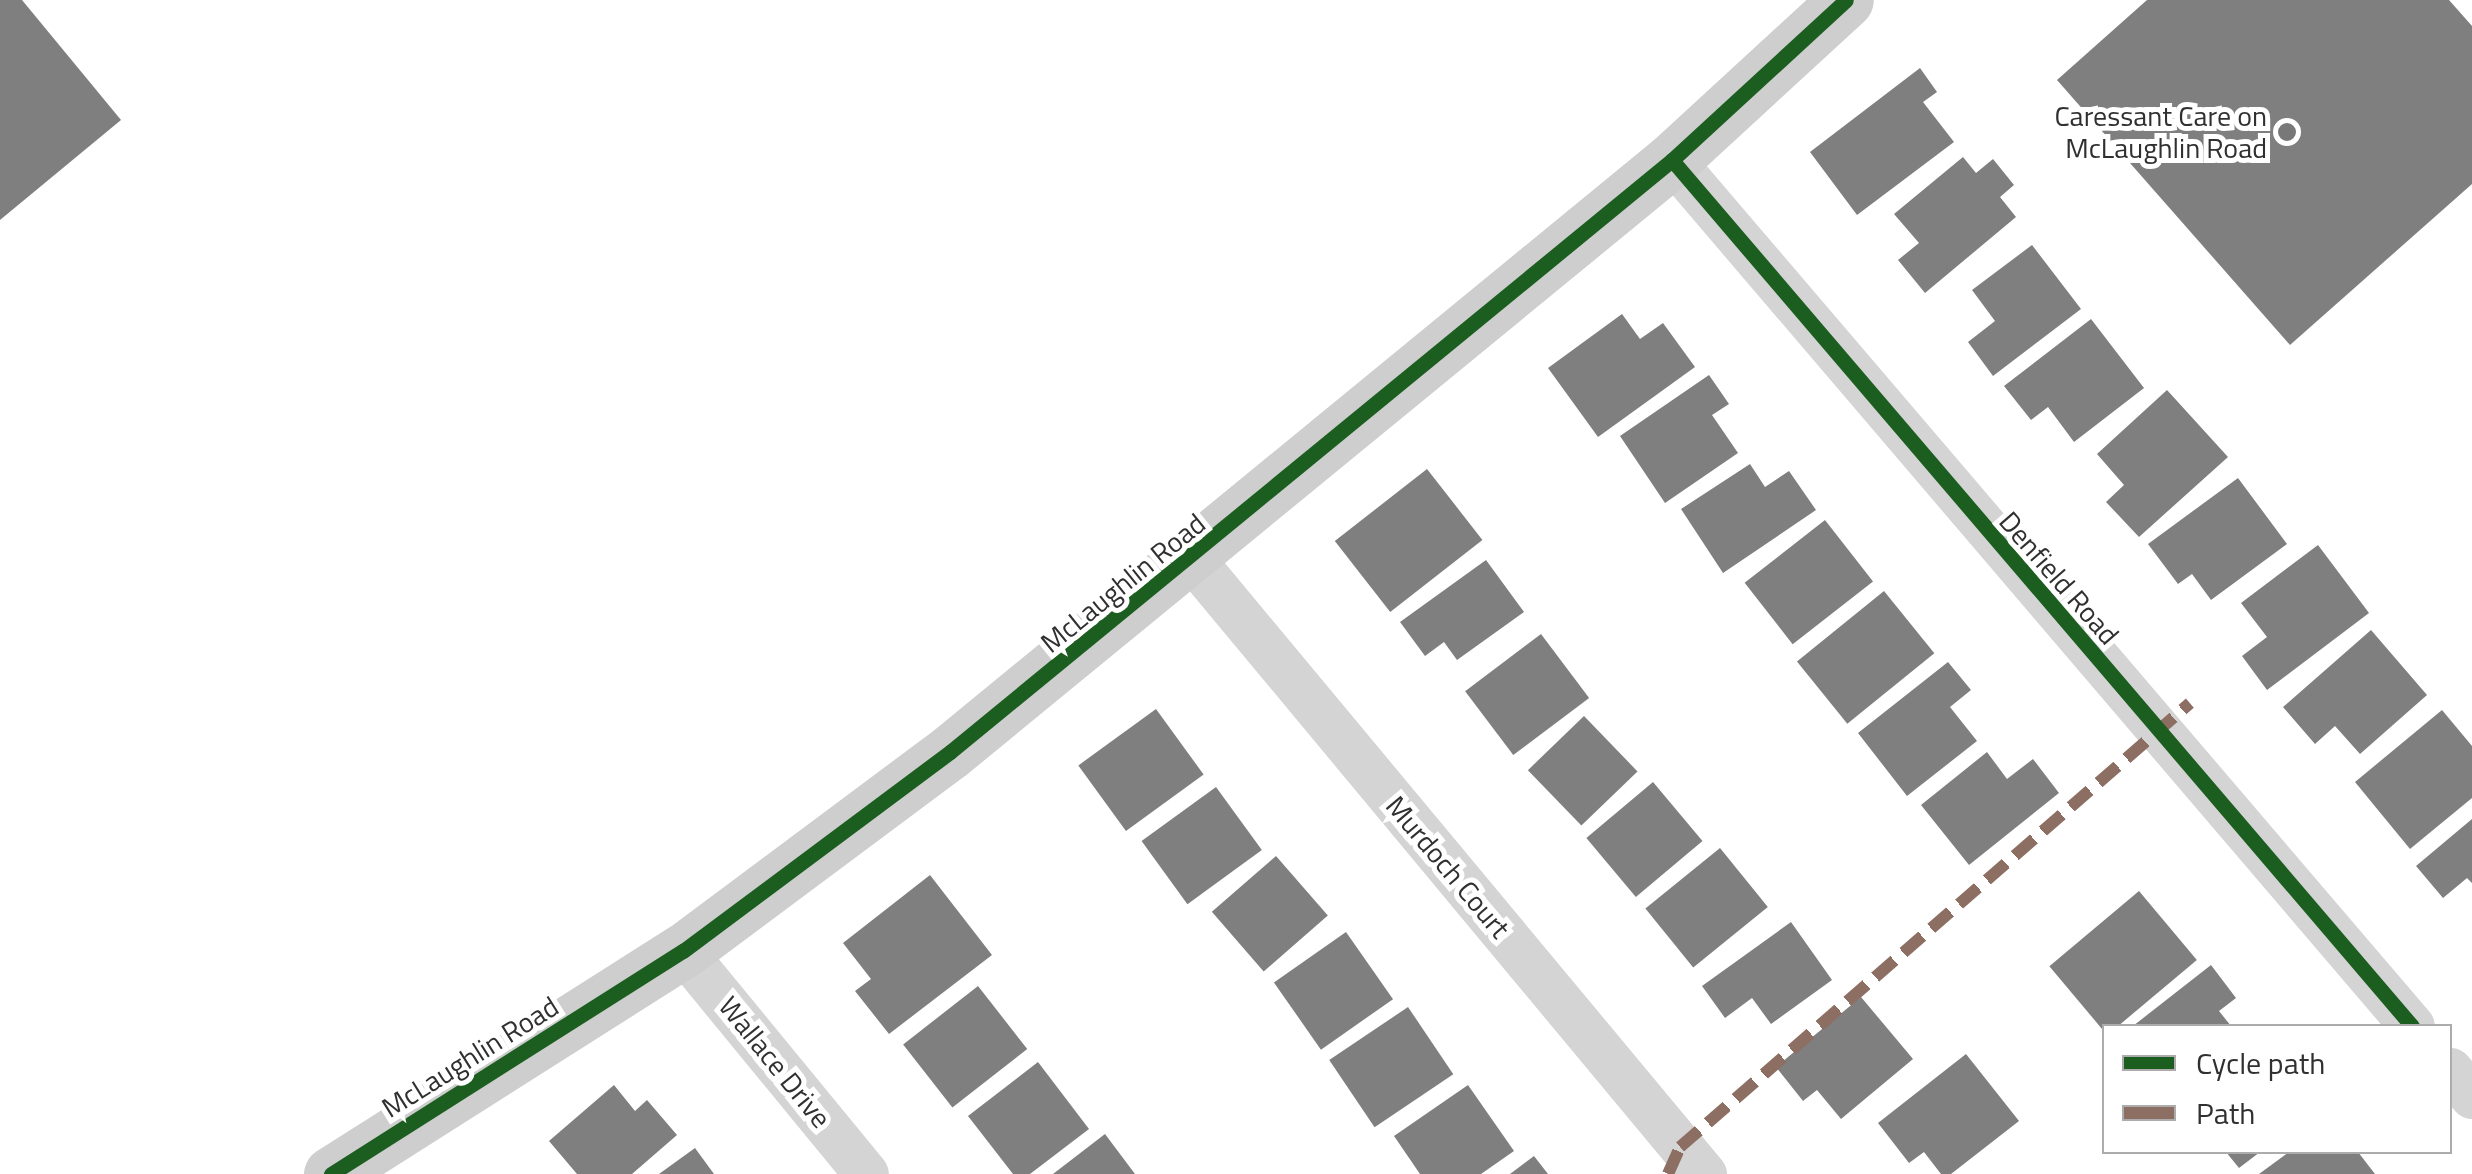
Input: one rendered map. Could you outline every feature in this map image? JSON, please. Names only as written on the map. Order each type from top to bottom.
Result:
[{"type":"street","name":"McLaughlin Road","points":[[331,1174],[683,951],[1193,560],[1672,160],[1846,0]]},
{"type":"street","name":"Denfield Road","points":[[1672,160],[2410,1024]]},
{"type":"street","name":"Murdoch Court","points":[[1193,560],[1704,1174]]},
{"type":"street","name":"Wallace Drive","points":[[683,951],[866,1174]]},
{"type":"street","points":[[2452,1072],[2472,1096]]},
{"type":"building","points":[[0,0],[22,0],[121,120],[0,220]]},
{"type":"building","name":"Caressant Care on McLaughlin Road","points":[[2147,0],[2449,0],[2472,26],[2472,184],[2290,345],[2057,80]]},
{"type":"building","points":[[1920,68],[1937,92],[1923,102],[1954,142],[1857,215],[1810,152]]},
{"type":"building","points":[[1963,157],[1976,173],[1993,159],[2014,185],[2000,197],[2016,217],[1925,293],[1898,260],[1919,243],[1894,214]]},
{"type":"building","points":[[2032,245],[2081,309],[1993,376],[1968,342],[1995,321],[1972,290]]},
{"type":"building","points":[[1622,314],[1640,339],[1663,323],[1695,367],[1598,437],[1548,368]]},
{"type":"building","points":[[2091,319],[2144,388],[2074,442],[2048,407],[2031,420],[2004,386]]},
{"type":"building","points":[[1709,375],[1729,404],[1712,415],[1738,453],[1665,503],[1620,436]]},
{"type":"building","points":[[2167,390],[2228,457],[2139,537],[2106,502],[2124,485],[2097,454]]},
{"type":"building","points":[[1750,464],[1765,487],[1789,471],[1816,510],[1723,573],[1681,509]]},
{"type":"building","points":[[1427,469],[1482,540],[1390,612],[1335,541]]},
{"type":"building","points":[[2238,478],[2287,544],[2211,600],[2192,574],[2178,584],[2148,544]]},
{"type":"building","points":[[1825,520],[1873,581],[1793,644],[1745,583]]},
{"type":"building","points":[[2318,545],[2369,613],[2267,690],[2242,656],[2267,637],[2241,603]]},
{"type":"building","points":[[1486,560],[1524,612],[1457,660],[1444,642],[1425,656],[1400,622]]},
{"type":"building","points":[[1884,591],[1934,653],[1847,724],[1797,661]]},
{"type":"building","points":[[2371,630],[2427,695],[2360,754],[2335,726],[2315,744],[2283,707]]},
{"type":"building","points":[[1541,634],[1589,698],[1513,755],[1465,691]]},
{"type":"building","points":[[1948,662],[1971,690],[1950,707],[1977,741],[1907,796],[1858,733]]},
{"type":"building","points":[[1156,709],[1204,775],[1126,831],[1078,765]]},
{"type":"building","points":[[2442,710],[2472,746],[2472,798],[2410,849],[2355,782]]},
{"type":"building","points":[[1584,716],[1637,771],[1581,826],[1528,770]]},
{"type":"building","points":[[1987,752],[2007,779],[2033,759],[2059,793],[1969,865],[1921,805]]},
{"type":"building","points":[[1653,782],[1702,841],[1636,897],[1586,838]]},
{"type":"building","points":[[1216,787],[1262,850],[1187,904],[1142,841]]},
{"type":"building","points":[[2472,819],[2472,883],[2467,878],[2443,898],[2416,866]]},
{"type":"building","points":[[1720,848],[1768,907],[1693,967],[1645,908]]},
{"type":"building","points":[[1276,856],[1328,916],[1264,971],[1212,912]]},
{"type":"building","points":[[930,875],[992,955],[889,1034],[855,991],[871,979],[843,943]]},
{"type":"building","points":[[2139,891],[2197,960],[2121,1024],[2102,1024],[2102,1029],[2049,966]]},
{"type":"building","points":[[1791,922],[1832,980],[1771,1024],[1752,998],[1725,1018],[1702,986]]},
{"type":"building","points":[[1346,932],[1393,999],[1321,1050],[1274,982]]},
{"type":"building","points":[[2211,965],[2236,998],[2219,1011],[2229,1024],[2136,1024]]},
{"type":"building","points":[[978,986],[1027,1049],[952,1108],[903,1044]]},
{"type":"building","points":[[1861,997],[1913,1059],[1841,1119],[1817,1090],[1803,1101],[1776,1067]]},
{"type":"building","points":[[1408,1007],[1453,1074],[1375,1127],[1329,1060]]},
{"type":"building","points":[[1966,1054],[2019,1121],[1951,1174],[1941,1174],[1924,1152],[1909,1163],[1878,1123]]},
{"type":"building","points":[[1038,1062],[1089,1129],[1030,1174],[1013,1174],[968,1116]]},
{"type":"building","points":[[614,1085],[635,1111],[647,1100],[677,1135],[632,1174],[577,1174],[549,1141]]},
{"type":"building","points":[[1468,1085],[1514,1151],[1481,1174],[1420,1174],[1394,1136]]},
{"type":"building","points":[[1105,1134],[1135,1174],[1053,1174]]},
{"type":"building","points":[[695,1148],[714,1174],[659,1174]]},
{"type":"building","points":[[2228,1154],[2257,1154],[2239,1168]]},
{"type":"building","points":[[2286,1154],[2360,1154],[2375,1174],[2259,1174]]},
{"type":"building","points":[[1534,1156],[1548,1174],[1510,1174]]},
{"type":"marked path","points":[[1668,1174],[1680,1147],[2190,703]]},
{"type":"cycle path","points":[[331,1174],[683,951],[950,752],[1672,160],[1846,0]]},
{"type":"cycle path","points":[[1672,160],[2410,1024]]},
{"type":"place","name":"Caressant Care on McLaughlin Road","points":[[2287,132]]}]
